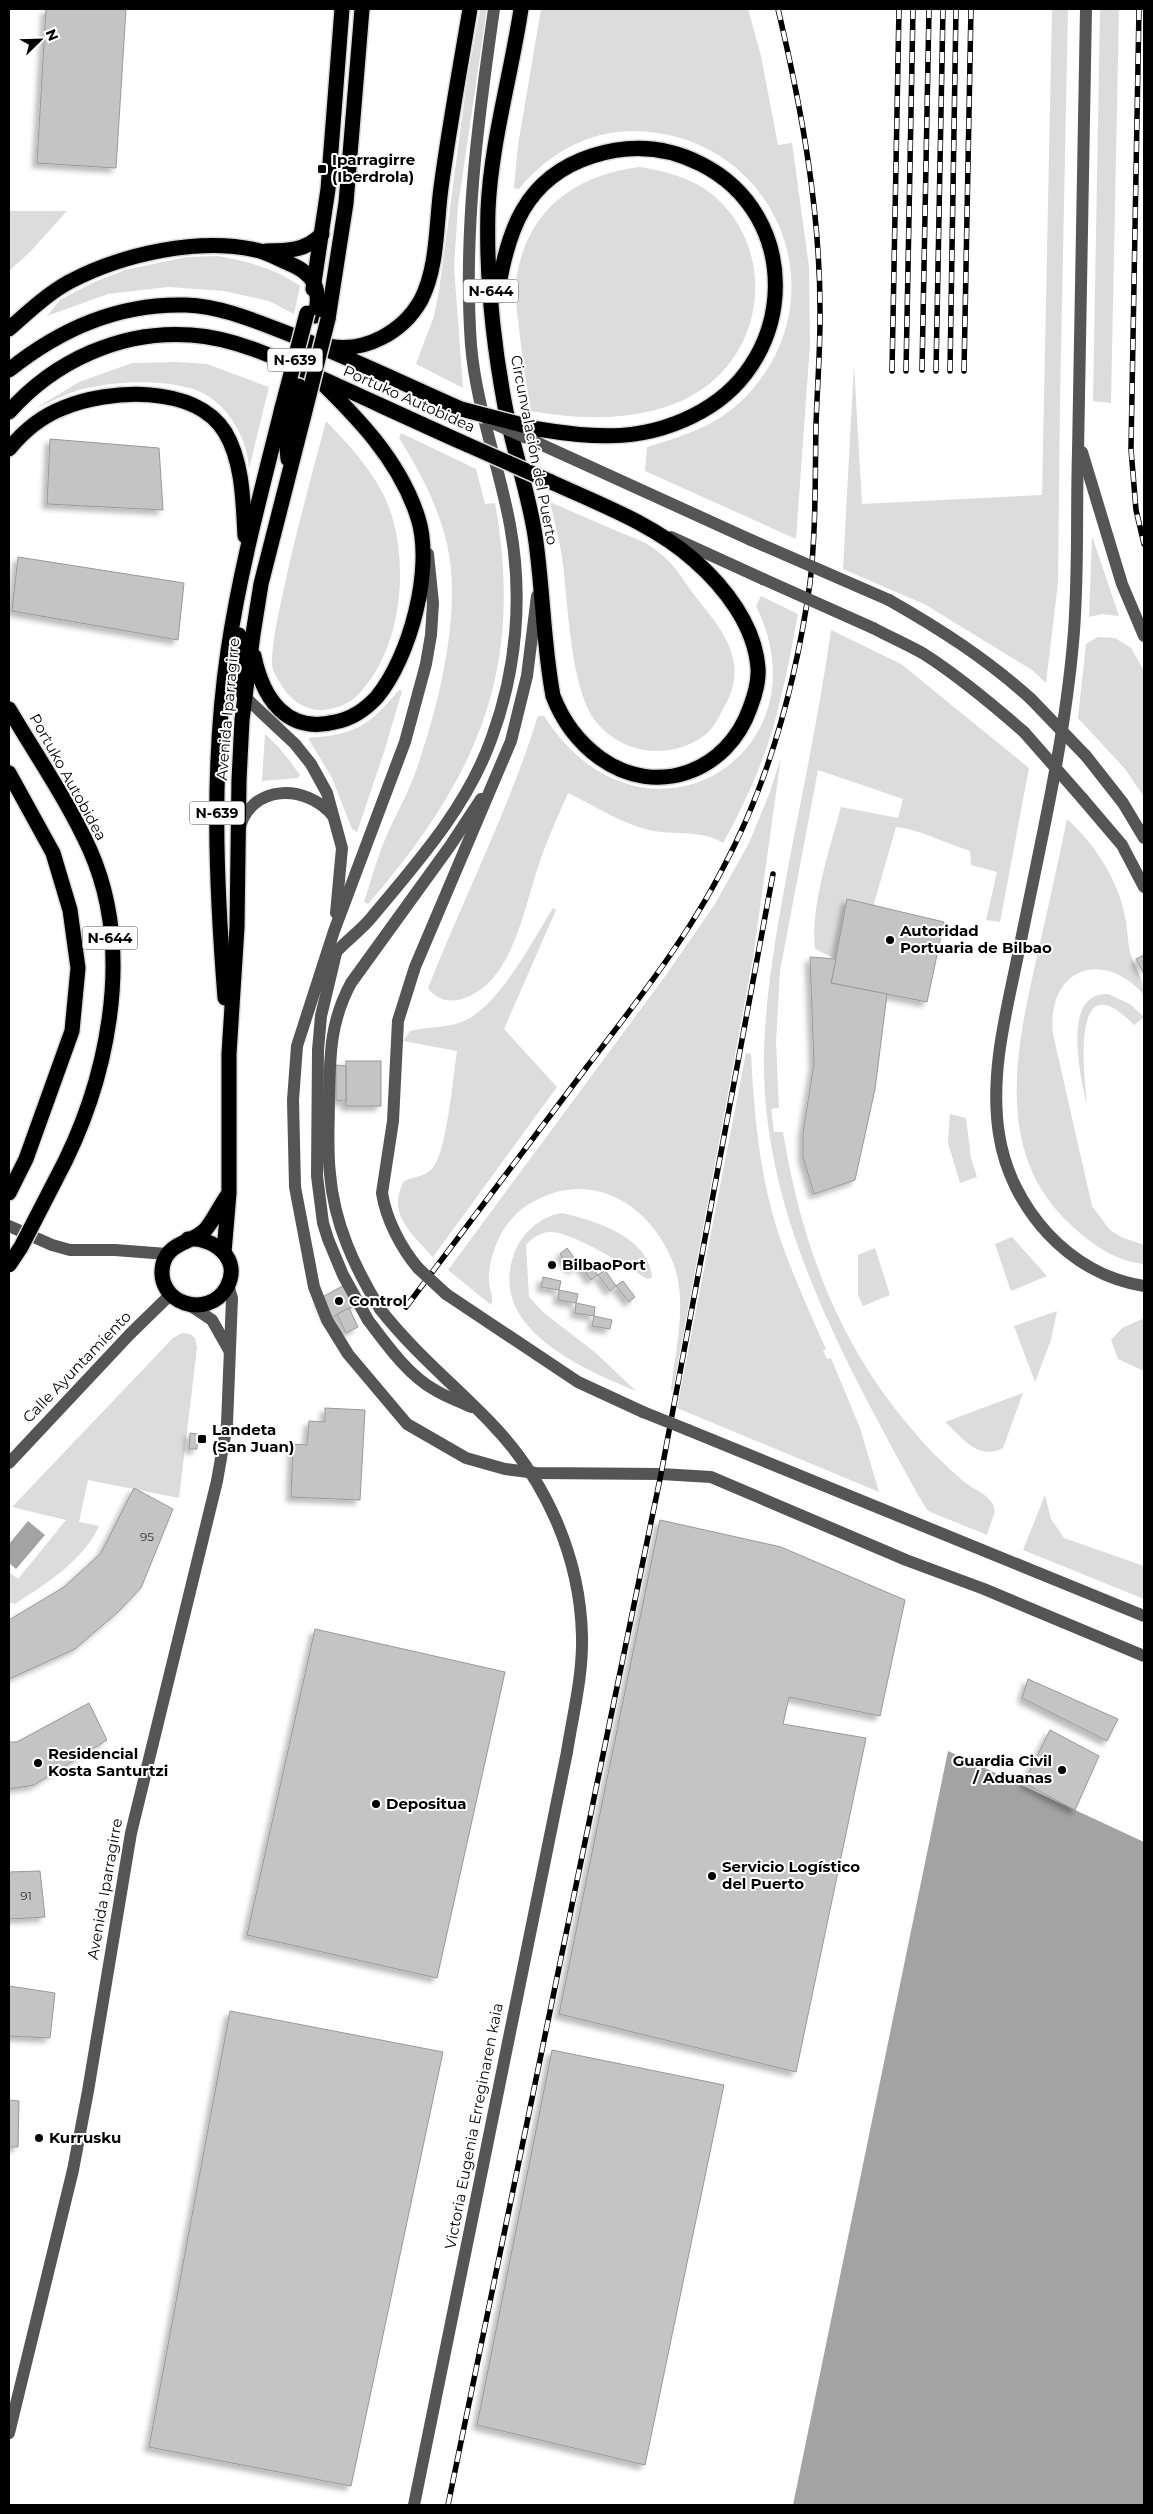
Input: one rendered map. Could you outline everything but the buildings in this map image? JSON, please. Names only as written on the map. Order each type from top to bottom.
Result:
[{"type":"highway","points":[[317,316],[319,293],[315,282],[322,234],[342,9]]},
{"type":"highway","name":"N-639","points":[[229,1054],[220,936],[218,755],[228,651],[246,553],[293,411],[345,211],[362,9]]},
{"type":"highway","points":[[312,342],[350,347],[376,340],[407,320],[422,298],[433,254],[448,142],[470,9]]},
{"type":"highway","name":"Circunvalación del Puerto","points":[[521,9],[512,68],[494,152],[488,209],[488,254],[493,322],[505,406],[528,499],[540,571],[552,689],[558,708],[571,731],[590,751],[627,772],[640,776],[665,777],[700,767],[722,752],[741,731],[758,683],[756,654],[741,616],[709,574],[677,546],[642,524]]},
{"type":"highway","name":"Portuko Autobidea","points":[[9,370],[30,352],[77,326],[114,313],[143,307],[186,305],[212,309],[260,323],[312,342],[461,409],[538,436],[593,437],[646,432],[691,417],[713,404],[734,387],[750,369],[764,344],[775,304],[773,258],[762,224],[748,202],[726,180],[689,158],[666,151],[644,148],[611,151],[589,157],[566,168],[543,186],[517,218],[504,255],[493,322]]},
{"type":"highway","points":[[9,329],[36,305],[68,283],[110,265],[160,251],[201,246],[260,252],[294,250],[313,244],[322,234]]},
{"type":"highway","points":[[260,252],[296,266],[315,282]]},
{"type":"highway","name":"N-639","points":[[293,411],[317,316]]},
{"type":"highway","name":"Portuko Autobidea","points":[[9,412],[25,394],[53,372],[79,358],[135,339],[191,335],[213,338],[264,353],[642,524]]},
{"type":"highway","points":[[252,634],[254,654],[262,688],[278,708],[293,720],[311,726],[343,720],[358,713],[376,698],[390,679],[403,649],[422,580],[424,539],[410,496],[385,454],[359,418],[314,375]]},
{"type":"highway","points":[[9,449],[38,421],[61,408],[85,400],[107,396],[145,395],[165,397],[199,408],[211,416],[225,432],[235,454],[241,483],[246,553]]},
{"type":"highway","name":"Avenida Iparragirre","points":[[224,1252],[229,1193],[229,1054],[237,927],[238,837],[244,697],[261,584],[289,470],[293,411]]},
{"type":"highway","points":[[242,573],[236,673],[237,682],[244,697]]},
{"type":"highway","name":"Portuko Autobidea","points":[[9,709],[66,805],[90,851],[106,904],[112,950],[111,1008],[104,1048],[89,1105],[71,1150],[21,1248],[9,1264]]},
{"type":"highway","name":"N-644","points":[[9,773],[53,853],[70,910],[78,968],[72,1031],[26,1159],[9,1193]]},
{"type":"highway","points":[[188,1239],[208,1240],[224,1252],[230,1268],[228,1285],[222,1295],[213,1302],[202,1306],[191,1306],[180,1302],[171,1294],[165,1285],[162,1275],[163,1264],[168,1254],[177,1245],[188,1239],[206,1230],[229,1193]]},
{"type":"street","points":[[322,970],[336,951],[368,921],[437,836],[471,784],[492,737],[508,681],[516,622],[515,556],[504,498],[478,393],[469,312],[472,197],[494,9]]},
{"type":"street","points":[[1086,9],[1073,641],[1060,749],[1001,1039],[996,1113],[1003,1155],[1011,1176],[1031,1212],[1045,1230],[1060,1246],[1093,1269],[1119,1281],[1144,1286]]},
{"type":"street","points":[[538,436],[751,540],[889,600],[939,628],[978,654],[1030,699],[1086,756],[1123,803],[1144,838]]},
{"type":"street","points":[[1078,440],[1122,584],[1144,636]]},
{"type":"street","points":[[642,524],[873,628],[923,654],[979,692],[1024,732],[1122,845],[1144,887]]},
{"type":"street","points":[[424,539],[429,560],[433,603],[426,664],[405,742],[334,931],[297,1046],[293,1146],[295,1187],[314,1287],[327,1320],[336,1336],[360,1369],[407,1424],[466,1458],[505,1469],[536,1473],[711,1477],[906,1560],[984,1589],[1144,1656]]},
{"type":"street","points":[[540,571],[527,676],[519,712],[502,765],[425,942],[405,995],[398,1020],[393,1121],[382,1193],[386,1210],[403,1246],[418,1268],[446,1294],[578,1382],[643,1412],[1144,1616]]},
{"type":"street","points":[[244,697],[295,744],[310,764],[327,793],[338,825],[342,861],[334,931]]},
{"type":"street","name":"Victoria Eugenia Erreginaren kaia","points":[[414,2505],[567,1752],[579,1681],[582,1637],[572,1568],[555,1519],[538,1483],[515,1450],[398,1331],[380,1310],[358,1271],[348,1247],[332,1192],[328,1154],[330,1059],[333,1029],[337,1014],[351,983],[450,846],[502,765]]},
{"type":"street","points":[[238,837],[245,817],[254,806],[268,797],[287,792],[296,792],[316,800],[328,810],[338,825]]},
{"type":"street","points":[[351,887],[321,1016],[318,1050],[316,1176],[320,1208],[328,1239],[343,1275],[368,1320],[402,1362],[434,1390],[477,1410]]},
{"type":"street","points":[[9,1226],[52,1245],[70,1250],[116,1250],[168,1254]]},
{"type":"street","name":"Avenida Iparragirre","points":[[9,2433],[73,2170],[131,1832],[217,1481],[227,1424],[232,1298],[228,1285]]},
{"type":"street","name":"Calle Ayuntamiento","points":[[9,1463],[130,1334],[171,1294]]},
{"type":"street","points":[[191,1306],[212,1320],[230,1350]]},
{"type":"shaded area","points":[[480,9],[487,9],[458,206],[454,267],[463,388],[416,364],[434,316],[439,291],[467,80]]},
{"type":"shaded area","points":[[541,9],[748,9],[761,56],[778,145],[792,143],[809,267],[810,344],[796,539],[645,471],[647,447],[695,431],[728,412],[738,404],[770,364],[788,321],[791,276],[782,233],[760,194],[729,162],[687,140],[637,131],[603,135],[571,146],[543,165],[519,189],[514,188],[518,145]]},
{"type":"shaded area","points":[[1052,9],[1068,9],[1058,583],[1046,683],[1032,670],[926,605],[843,569],[854,364],[862,504],[1042,495]]},
{"type":"shaded area","points":[[1100,9],[1119,9],[1111,403],[1093,401]]},
{"type":"shaded area","points":[[640,167],[669,173],[696,184],[713,195],[731,214],[745,237],[752,261],[755,286],[753,312],[745,336],[733,359],[715,379],[696,393],[675,404],[652,411],[603,417],[554,415],[531,411],[521,349],[516,293],[516,282],[521,257],[530,236],[542,217],[556,201],[574,188],[594,178],[616,171]]},
{"type":"shaded area","points":[[9,211],[67,211],[30,252],[9,271]]},
{"type":"shaded area","points":[[217,256],[260,266],[280,274],[300,286],[294,314],[269,301],[224,291],[168,287],[108,294],[47,316],[60,300],[94,282],[125,270],[186,257]]},
{"type":"shaded area","points":[[177,362],[207,364],[269,387],[249,469],[244,444],[233,421],[215,401],[193,389],[152,382],[109,384],[77,391],[36,408],[79,382],[132,363]]},
{"type":"shaded area","points":[[326,421],[364,463],[382,492],[391,513],[397,537],[400,562],[400,588],[391,638],[382,660],[370,680],[358,695],[349,702],[338,707],[318,710],[300,704],[285,691],[273,671],[272,664],[276,628],[288,571]]},
{"type":"shaded area","points":[[401,433],[476,469],[485,504],[495,503],[503,563],[503,619],[497,670],[484,719],[464,766],[438,812],[406,857],[368,904],[364,902],[380,853],[413,779],[431,724],[439,694],[450,632],[451,571],[447,544],[439,516],[427,489],[399,438]]},
{"type":"shaded area","points":[[550,502],[639,540],[665,557],[719,627],[732,654],[734,681],[720,715],[714,726],[705,735],[677,749],[662,751],[646,750],[632,747],[618,740],[605,731],[594,719],[586,704],[575,664],[562,557]]},
{"type":"shaded area","points":[[1092,536],[1119,616],[1102,614],[1089,617]]},
{"type":"shaded area","points":[[761,596],[798,614],[769,741],[748,793],[723,843],[697,834],[658,832],[638,827],[618,819],[568,793],[539,864],[514,942],[505,961],[493,978],[479,991],[457,1000],[447,1000],[435,995],[428,988],[514,785],[538,716],[544,716],[584,761],[629,784],[674,788],[714,775],[747,747],[768,708],[772,660],[756,606]]},
{"type":"shaded area","points":[[831,630],[901,664],[1029,768],[1000,922],[986,920],[997,872],[971,865],[970,851],[924,834],[896,827],[873,907],[836,959],[815,949],[814,933],[818,896],[841,807],[898,818],[903,799],[818,770],[780,971],[776,1042],[779,1108],[771,1109],[774,1132],[783,1132],[800,1212],[812,1251],[842,1325],[884,1394],[916,1434],[956,1475],[987,1497],[993,1504],[995,1511],[987,1535],[928,1511],[918,1495],[835,1337],[811,1282],[791,1226],[776,1169],[766,1110],[764,1050],[767,1003],[789,862],[817,717]]},
{"type":"shaded area","points":[[1098,637],[1115,638],[1131,648],[1144,671],[1144,797],[1125,769],[1078,718],[1086,644]]},
{"type":"shaded area","points":[[399,690],[402,691],[385,749],[357,832],[352,829],[332,778],[308,738],[338,734],[360,726],[379,712]]},
{"type":"shaded area","points":[[265,734],[292,764],[300,775],[298,778],[262,781]]},
{"type":"shaded area","points":[[781,757],[753,958],[673,1390],[671,1390],[680,1313],[680,1298],[675,1268],[667,1248],[655,1231],[641,1215],[625,1203],[607,1194],[587,1190],[566,1190],[538,1199],[520,1210],[506,1226],[494,1250],[489,1276],[492,1297],[491,1305],[448,1270],[666,975],[715,904],[749,843],[770,792]]},
{"type":"shaded area","points":[[1067,819],[1087,839],[1111,876],[1122,903],[1130,950],[1143,984],[1144,995],[1128,980],[1111,972],[1095,969],[1080,972],[1068,981],[1058,994],[1053,1012],[1053,1034],[1092,1206],[1110,1230],[1121,1237],[1144,1245],[1144,1264],[1114,1256],[1088,1240],[1072,1226],[1046,1197],[1030,1165],[1020,1132],[1017,1096],[1018,1060],[1023,1024]]},
{"type":"shaded area","points":[[553,908],[556,910],[504,1029],[557,1087],[433,1257],[405,1224],[398,1209],[398,1199],[403,1182],[428,1173],[437,1162],[445,1133],[457,1051],[403,1041],[410,1031],[453,1025],[479,1012],[515,970]]},
{"type":"shaded area","points":[[1108,994],[1130,1004],[1144,1017],[1134,1025],[1113,1008],[1099,1005],[1090,1013],[1085,1028],[1084,1048],[1087,1105],[1078,1058],[1077,1039],[1079,1021],[1084,1007],[1093,997]]},
{"type":"shaded area","points":[[746,1053],[751,1054],[761,1162],[776,1226],[793,1273],[826,1349],[823,1351],[827,1359],[831,1358],[860,1428],[879,1492],[677,1408]]},
{"type":"shaded area","points":[[950,1114],[966,1118],[971,1158],[977,1177],[960,1183],[948,1143]]},
{"type":"shaded area","points":[[563,1213],[605,1226],[619,1233],[642,1252],[649,1264],[652,1278],[647,1279],[613,1258],[570,1237],[558,1233],[542,1233],[526,1245],[529,1297],[544,1313],[596,1353],[636,1391],[589,1370],[543,1340],[525,1322],[513,1300],[509,1276],[519,1242],[529,1230],[541,1221]]},
{"type":"shaded area","points":[[1012,1237],[1047,1276],[1011,1291],[995,1244]]},
{"type":"shaded area","points":[[875,1248],[890,1295],[863,1306],[858,1295],[858,1255]]},
{"type":"shaded area","points":[[1057,1311],[1051,1340],[1035,1382],[1014,1326]]},
{"type":"shaded area","points":[[1144,1318],[1144,1371],[1118,1359],[1111,1340],[1122,1328]]},
{"type":"shaded area","points":[[182,1333],[190,1334],[195,1338],[197,1348],[179,1498],[88,1480],[79,1522],[99,1526],[92,1539],[74,1561],[63,1570],[15,1604],[9,1602],[9,1572],[18,1579],[66,1520],[12,1507],[173,1338]]},
{"type":"shaded area","points":[[1023,1393],[1003,1448],[986,1452],[978,1450],[965,1441],[945,1422]]},
{"type":"shaded area","points":[[1045,1495],[1051,1519],[1064,1538],[1144,1566],[1144,1599],[1023,1550]]},
{"type":"shaded area","points":[[28,1521],[45,1535],[16,1569],[9,1563],[9,1544]]},
{"type":"shaded area","points":[[948,1751],[1144,1842],[1144,2505],[793,2505]]},
{"type":"railway","points":[[406,1307],[641,996],[693,921],[740,835],[779,730],[797,657],[812,563],[820,319],[817,240],[808,162],[795,85],[778,9]]},
{"type":"railway","points":[[892,371],[899,9]]},
{"type":"railway","points":[[906,371],[913,9]]},
{"type":"railway","points":[[922,370],[929,9]]},
{"type":"railway","points":[[936,371],[943,9]]},
{"type":"railway","points":[[950,371],[956,9]]},
{"type":"railway","points":[[964,371],[971,9]]},
{"type":"railway","points":[[1139,9],[1131,449],[1136,510],[1144,544]]},
{"type":"railway","points":[[448,2505],[661,1474],[773,874]]},
{"type":"place","name":"Iparragirre (Iberdrola)","points":[[322,169]]},
{"type":"place","name":"Autoridad Portuaria de Bilbao","points":[[890,940]]},
{"type":"place","name":"BilbaoPort","points":[[552,1265]]},
{"type":"place","name":"Control","points":[[339,1301]]},
{"type":"place","name":"Landeta (San Juan)","points":[[202,1439]]},
{"type":"place","name":"Residencial Kosta Santurtzi","points":[[38,1763]]},
{"type":"place","name":"Guardia Civil / Aduanas","points":[[1062,1770]]},
{"type":"place","name":"Depositua","points":[[376,1804]]},
{"type":"place","name":"Servicio Logístico del Puerto","points":[[712,1876]]},
{"type":"place","name":"Kurrusku","points":[[39,2138]]}]
